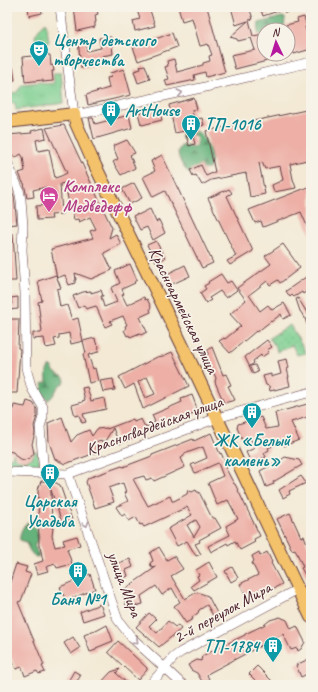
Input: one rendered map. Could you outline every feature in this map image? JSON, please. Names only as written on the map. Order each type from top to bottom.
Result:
[{"type":"main road","points":[[7,122],[74,114]]},
{"type":"main road","name":"Красноармейская улица","points":[[74,114],[76,123],[91,157],[311,617]]},
{"type":"street","name":"Красноармейская улица","points":[[60,7],[74,114]]},
{"type":"street","points":[[74,114],[85,113],[201,88],[311,62]]},
{"type":"street","points":[[7,162],[19,190],[21,200],[23,226],[22,250],[26,299],[26,368],[32,389],[42,407],[43,417],[40,427],[44,473]]},
{"type":"street","name":"Красногвардейская улица","points":[[7,472],[68,474],[217,418],[311,392]]},
{"type":"street","name":"улица Мира","points":[[68,474],[118,620],[132,638],[183,685]]},
{"type":"street","name":"2-й переулок Мира","points":[[150,685],[174,657],[188,647],[298,589]]},
{"type":"green space","points":[[282,17],[285,18],[285,22],[263,22]]},
{"type":"green space","points":[[44,23],[46,23],[49,42],[46,43],[47,49],[37,50],[35,35]]},
{"type":"green space","points":[[53,73],[61,73],[64,103],[16,110],[15,103],[9,104],[8,95],[17,92],[22,84],[42,82],[43,84],[54,83]]},
{"type":"green space","points":[[193,130],[202,135],[205,140],[210,153],[211,165],[209,169],[198,169],[190,173],[181,163],[178,151],[181,146],[193,148],[197,145],[195,135],[184,139],[181,137],[182,133]]},
{"type":"green space","points":[[290,325],[306,353],[297,355],[292,345],[277,352],[276,347],[269,338]]},
{"type":"green space","points":[[50,366],[57,374],[65,379],[65,382],[59,386],[53,396],[48,400],[44,397],[42,392],[43,383],[47,382],[47,372]]},
{"type":"green space","points":[[35,451],[38,453],[40,465],[7,464],[7,458],[12,458],[13,453],[16,459],[25,461],[32,458]]},
{"type":"green space","points":[[28,522],[34,527],[38,534],[38,540],[34,545],[39,555],[38,558],[29,549],[26,542],[20,540],[20,535],[24,525]]},
{"type":"building","points":[[28,7],[41,7],[42,13],[29,16]]},
{"type":"building","points":[[74,7],[96,7],[98,14],[95,15],[95,27],[77,31]]},
{"type":"building","points":[[136,7],[149,7],[155,26],[135,31],[133,21],[140,19]]},
{"type":"building","points":[[178,7],[207,7],[225,72],[206,77],[205,72],[194,75],[195,80],[167,86],[165,80],[169,79],[165,67],[168,66],[167,61],[174,59],[177,72],[203,65],[203,63],[210,61],[209,56],[212,55],[208,44],[200,46],[192,18],[182,21]]},
{"type":"building","points":[[231,7],[249,7],[253,19],[249,20],[253,36],[256,35],[256,62],[263,62],[235,69],[231,55],[255,50],[251,38],[238,41],[237,39],[230,37],[248,21],[236,25]]},
{"type":"building","points":[[260,7],[300,8],[285,13],[284,9],[263,16]]},
{"type":"building","points":[[304,17],[308,37],[310,36],[311,40],[311,49],[296,53],[296,22],[298,22],[297,19]]},
{"type":"building","points":[[172,33],[177,47],[138,61],[133,47]]},
{"type":"building","points":[[111,37],[113,54],[102,56],[104,64],[81,68],[78,40],[85,39],[87,51],[101,48],[99,38]]},
{"type":"building","name":"Центр детского творчества","points":[[47,51],[48,55],[50,55],[51,66],[53,65],[53,81],[43,82],[43,80],[25,82],[23,57],[40,55],[39,52]]},
{"type":"building","points":[[145,65],[150,79],[138,83],[134,71],[141,69],[140,66]]},
{"type":"building","points":[[13,67],[15,80],[7,82],[7,68]]},
{"type":"building","points":[[124,69],[131,95],[88,105],[86,95],[109,88],[107,78],[111,77],[110,73]]},
{"type":"building","points":[[194,98],[197,109],[192,110],[194,120],[202,118],[204,125],[194,128],[196,132],[192,133],[195,144],[189,146],[185,131],[175,133],[169,105]]},
{"type":"building","points":[[159,108],[162,120],[141,124],[138,113]]},
{"type":"building","points":[[311,109],[311,159],[290,164],[296,188],[274,192],[272,185],[283,180],[280,166],[265,169],[262,162],[259,163],[265,194],[250,197],[246,173],[211,180],[202,185],[196,175],[193,176],[190,170],[201,165],[206,176],[215,172],[206,131]]},
{"type":"building","name":"ArtHouse","points":[[129,115],[132,128],[94,139],[89,118],[93,118],[95,124]]},
{"type":"building","points":[[64,125],[112,228],[109,238],[116,234],[121,244],[104,253],[112,270],[91,279],[75,273],[75,283],[69,285],[65,275],[57,278],[51,249],[93,238],[90,231],[96,229],[90,217],[79,222],[78,219],[74,220],[65,183],[60,184],[62,214],[51,215],[52,219],[37,220],[36,206],[48,205],[46,187],[33,190],[34,197],[27,198],[24,183],[19,173],[25,171],[23,157],[21,154],[15,158],[8,149],[7,135],[32,133],[31,131],[44,128],[46,138],[36,140],[38,151],[49,149],[55,178],[67,173],[46,128]]},
{"type":"building","points":[[127,140],[135,153],[130,155],[135,168],[121,175],[113,162],[118,159],[113,146]]},
{"type":"building","points":[[162,155],[213,263],[202,268],[165,191],[153,197],[143,177],[155,171],[151,161]]},
{"type":"building","points":[[7,178],[14,196],[17,224],[7,225]]},
{"type":"building","points":[[134,183],[142,198],[130,204],[122,189]]},
{"type":"building","points":[[311,186],[311,235],[301,212],[263,227],[261,221],[255,223],[249,210]]},
{"type":"building","points":[[229,189],[232,193],[227,196],[253,251],[230,265],[227,261],[236,256],[208,198]]},
{"type":"building","points":[[150,209],[156,222],[159,220],[165,233],[153,240],[147,227],[140,230],[133,216]]},
{"type":"building","points":[[7,234],[13,234],[16,281],[8,281]]},
{"type":"building","points":[[156,241],[165,258],[157,263],[147,245]]},
{"type":"building","points":[[283,244],[300,268],[280,283],[278,280],[270,285],[267,281],[249,295],[260,311],[268,305],[272,310],[284,303],[291,315],[283,319],[281,314],[257,332],[256,331],[230,353],[219,341],[224,338],[225,339],[241,326],[230,314],[246,300],[237,288],[271,264],[265,256]]},
{"type":"building","points":[[130,264],[137,280],[134,282],[135,283],[122,289],[124,294],[122,295],[127,305],[144,297],[145,300],[147,299],[151,307],[151,312],[140,317],[147,332],[130,337],[129,335],[127,336],[124,330],[126,329],[125,326],[127,325],[123,316],[110,321],[112,324],[105,327],[96,306],[86,309],[84,305],[78,308],[73,296],[83,292],[91,291],[91,293],[101,290],[104,307],[117,302],[111,288],[120,283],[115,271]]},
{"type":"building","points":[[185,265],[190,276],[168,286],[163,276]]},
{"type":"building","points":[[221,274],[227,283],[231,281],[237,290],[226,298],[220,291],[209,298],[211,300],[206,303],[200,293],[206,289],[204,286],[209,283],[208,282]]},
{"type":"building","points":[[56,275],[61,288],[57,289],[60,307],[67,305],[72,320],[78,318],[83,341],[71,344],[69,333],[59,335],[59,338],[54,339],[56,346],[46,348],[44,338],[33,339],[33,333],[41,333],[42,331],[38,302],[42,301],[38,281]]},
{"type":"building","points":[[306,277],[311,283],[311,288],[303,294],[302,292],[294,297],[292,295],[290,297],[286,291]]},
{"type":"building","points":[[18,297],[18,309],[7,310],[7,305],[12,304],[11,298]]},
{"type":"building","points":[[298,298],[306,311],[307,310],[309,316],[311,315],[311,326],[310,324],[307,325],[305,318],[300,311],[296,299]]},
{"type":"building","points":[[7,319],[19,319],[18,348],[20,349],[17,393],[7,393],[7,359],[9,359],[9,347],[7,347]]},
{"type":"building","points":[[95,338],[96,343],[99,346],[98,352],[88,355],[93,369],[95,368],[98,381],[89,383],[83,354],[86,353],[83,341]]},
{"type":"building","points":[[267,340],[272,347],[267,350],[269,352],[262,357],[261,355],[253,361],[254,363],[250,366],[255,365],[258,372],[253,374],[245,357]]},
{"type":"building","points":[[212,347],[223,375],[226,374],[231,385],[228,386],[235,400],[224,403],[215,382],[216,378],[212,369],[210,369],[209,366],[208,367],[203,356],[208,354],[207,351]]},
{"type":"building","points":[[172,352],[189,386],[143,409],[134,384],[125,389],[119,377],[157,357]],"holes":[[[147,377],[155,394],[145,398],[138,382]]]},
{"type":"building","points":[[287,359],[290,386],[270,391],[269,386],[266,385],[263,376],[271,374],[271,377],[281,374],[278,361]]},
{"type":"building","points":[[113,379],[115,390],[103,392],[100,381]]},
{"type":"building","points":[[87,387],[91,401],[104,398],[106,409],[83,414],[86,422],[82,423],[79,415],[75,416],[72,405],[85,400],[82,388]]},
{"type":"building","points":[[192,395],[198,411],[196,413],[119,444],[113,428],[105,441],[94,442],[98,452],[65,464],[55,459],[49,442],[48,423],[62,417],[71,442],[77,435],[89,430],[92,436],[97,429],[107,429],[133,419],[134,422],[141,419],[145,427],[154,424],[153,423],[155,422],[152,415],[182,402],[181,399]]},
{"type":"building","points":[[27,401],[33,403],[37,409],[37,416],[32,444],[34,453],[30,458],[24,460],[18,458],[13,452],[7,451],[7,419],[9,409],[13,410],[14,405],[25,407]]},
{"type":"building","points":[[311,403],[311,416],[291,422],[299,440],[284,446],[282,441],[268,448],[269,450],[264,453],[266,457],[251,463],[246,452],[255,448],[250,438],[243,441],[237,428],[238,424],[261,417],[266,429],[278,427],[275,413]]},
{"type":"building","points":[[211,433],[227,466],[225,467],[235,484],[260,536],[254,539],[255,542],[240,550],[235,541],[228,545],[227,543],[211,552],[208,546],[230,535],[226,526],[238,519],[228,500],[217,505],[208,483],[223,476],[218,463],[195,473],[191,465],[207,458],[203,447],[184,454],[181,458],[185,467],[154,481],[152,478],[146,480],[144,476],[133,479],[148,506],[170,496],[172,501],[174,501],[187,494],[188,490],[192,492],[196,490],[199,492],[212,518],[215,518],[221,528],[199,540],[200,542],[195,544],[201,554],[196,556],[187,541],[177,546],[168,529],[192,515],[187,507],[144,527],[142,524],[140,525],[136,517],[129,521],[125,514],[122,516],[116,507],[128,501],[124,493],[126,492],[123,483],[109,488],[114,502],[95,508],[86,482],[88,478],[122,466],[123,467],[193,439],[194,441]],"holes":[[[196,520],[200,527],[194,537],[187,525]]]},
{"type":"building","points":[[285,457],[299,460],[302,465],[273,482],[274,484],[266,487],[260,471]]},
{"type":"building","points":[[301,476],[306,483],[289,491],[290,494],[283,498],[279,490]]},
{"type":"building","points":[[41,481],[54,482],[60,485],[72,520],[62,523],[51,490],[52,536],[55,547],[65,545],[63,540],[77,536],[80,545],[67,549],[72,564],[57,568],[55,564],[46,567],[48,571],[37,574],[34,564],[43,561],[39,547],[38,490]]},
{"type":"building","points":[[290,513],[301,537],[304,536],[311,553],[311,585],[301,568],[303,567],[295,549],[292,550],[277,519]]},
{"type":"building","points":[[159,547],[167,560],[174,556],[183,569],[171,576],[185,599],[197,592],[208,596],[219,617],[215,619],[207,605],[192,617],[193,619],[186,623],[174,606],[180,602],[172,588],[162,595],[156,586],[141,596],[143,604],[127,608],[122,591],[156,567],[152,568],[150,563],[153,561],[150,553]]},
{"type":"building","points":[[259,552],[260,556],[267,552],[282,584],[249,601],[240,584],[258,575],[252,563],[254,561],[252,556]]},
{"type":"building","points":[[130,559],[133,567],[126,570],[128,576],[118,580],[113,565]]},
{"type":"building","points":[[209,562],[217,577],[194,590],[191,586],[199,580],[197,576],[199,575],[196,570]]},
{"type":"building","points":[[16,564],[27,567],[25,572],[31,574],[21,601],[18,602],[44,665],[42,666],[45,672],[39,674],[37,671],[25,676],[22,667],[16,669],[7,648],[7,591]]},
{"type":"building","points":[[232,567],[238,578],[231,582],[225,571]]},
{"type":"building","name":"Баня №1","points":[[90,574],[95,589],[66,601],[60,587]]},
{"type":"building","points":[[100,604],[104,614],[83,621],[80,612]]},
{"type":"building","points":[[149,613],[156,619],[149,626],[157,633],[168,621],[175,627],[178,625],[181,629],[159,647],[136,627]]},
{"type":"building","points":[[280,617],[287,620],[291,629],[297,626],[305,642],[298,651],[297,648],[291,650],[283,634],[209,673],[207,675],[209,679],[203,683],[197,673],[191,670],[188,665],[197,660],[201,661],[202,656],[264,625],[270,620]]},
{"type":"building","points":[[107,625],[113,641],[90,652],[84,635]]},
{"type":"building","points":[[73,637],[80,648],[71,654],[64,643]]},
{"type":"building","points":[[118,641],[147,668],[138,680],[108,652]]},
{"type":"building","points":[[311,658],[311,672],[301,677],[296,665]]},
{"type":"building","points":[[257,666],[273,682],[271,685],[260,685],[249,674]]},
{"type":"building","points":[[120,669],[116,673],[129,685],[99,685],[111,672]]},
{"type":"building","points":[[74,671],[81,675],[77,681],[85,685],[66,685]]},
{"type":"place","name":"Центр детского творчества","points":[[39,67]]},
{"type":"place","name":"ArtHouse","points":[[111,127]]},
{"type":"place","name":"ТП-1016","points":[[191,141]]},
{"type":"place","name":"Комплекс Медведефф","points":[[49,213]]},
{"type":"place","name":"ЖК «Белый камень»","points":[[252,429]]},
{"type":"place","name":"Царская Усадьба","points":[[50,490]]},
{"type":"place","name":"Баня №1","points":[[78,588]]},
{"type":"place","name":"ТП-1784","points":[[273,663]]}]
